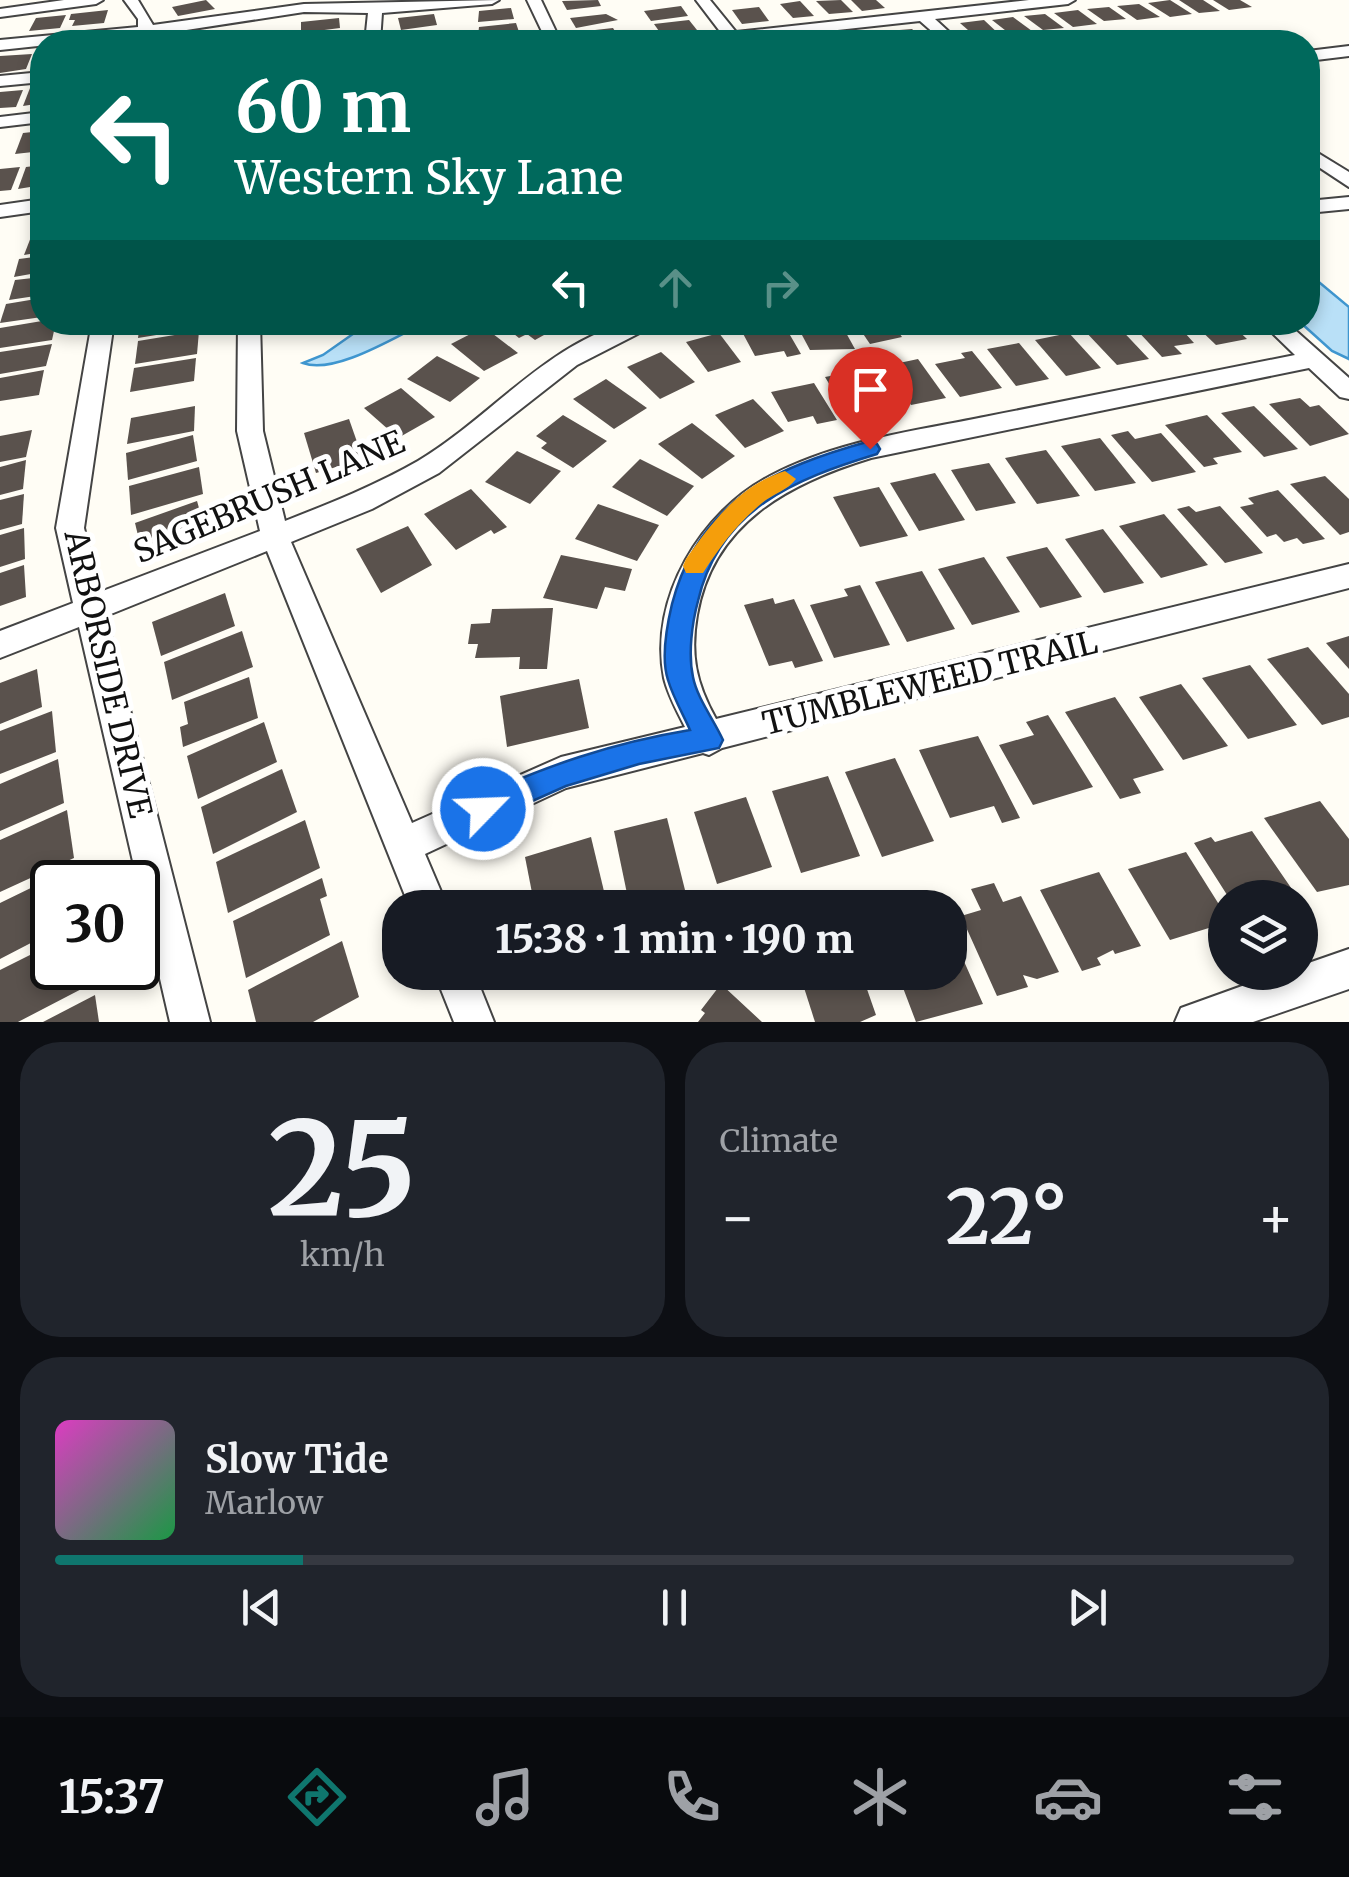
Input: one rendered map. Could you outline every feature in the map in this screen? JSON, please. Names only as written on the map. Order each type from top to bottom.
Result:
[{"type":"street","points":[[0,13],[96,0]]},
{"type":"street","points":[[131,0],[145,19],[146,30]]},
{"type":"street","points":[[198,30],[255,15],[304,8],[376,10],[492,0]]},
{"type":"street","points":[[534,0],[548,30]]},
{"type":"street","points":[[703,0],[726,30]]},
{"type":"street","points":[[813,30],[1068,0]]},
{"type":"street","points":[[373,30],[376,10]]},
{"type":"street","points":[[923,16],[939,30]]},
{"type":"street","points":[[0,45],[30,42]]},
{"type":"street","points":[[1320,55],[1346,53]]},
{"type":"street","points":[[0,81],[30,78]]},
{"type":"street","points":[[0,122],[30,118]]},
{"type":"street","points":[[1320,160],[1349,181]]},
{"type":"street","points":[[1320,206],[1349,203]]},
{"type":"street","points":[[0,211],[30,207]]},
{"type":"street","name":"ARBORSIDE DRIVE","points":[[100,335],[83,426],[70,528],[190,1022]]},
{"type":"street","points":[[249,335],[250,431],[275,538],[422,890]]},
{"type":"street","name":"SAGEBRUSH LANE","points":[[0,645],[362,502],[430,466],[569,360],[615,335]]},
{"type":"street","points":[[1287,335],[1349,390]]},
{"type":"street","points":[[709,740],[680,678],[680,622],[693,568],[724,523],[762,492],[812,465],[870,449],[1314,359]]},
{"type":"street","name":"TUMBLEWEED TRAIL","points":[[405,845],[562,774],[639,752],[709,740],[1349,576]]},
{"type":"street","points":[[1195,1022],[1349,970]]},
{"type":"street","points":[[461,990],[474,1022]]},
{"type":"water","points":[[1320,283],[1349,307],[1349,359],[1332,351],[1314,335],[1320,335]]},
{"type":"water","points":[[351,335],[401,335],[331,364],[303,363],[323,355]]},
{"type":"building","points":[[206,0],[215,9],[178,16],[172,7]]},
{"type":"building","points":[[598,0],[601,6],[567,10],[562,1]]},
{"type":"building","points":[[841,0],[853,12],[829,14],[816,1]]},
{"type":"building","points":[[851,0],[876,0],[885,8],[862,11]]},
{"type":"building","points":[[1170,0],[1192,14],[1170,17],[1148,3]]},
{"type":"building","points":[[1179,0],[1203,0],[1220,11],[1199,13]]},
{"type":"building","points":[[1213,0],[1240,0],[1252,7],[1229,10]]},
{"type":"building","points":[[800,1],[814,16],[793,18],[780,4]]},
{"type":"building","points":[[1139,4],[1160,17],[1137,20],[1117,6]]},
{"type":"building","points":[[681,6],[688,16],[651,21],[644,11]]},
{"type":"building","points":[[759,7],[769,21],[742,24],[732,10]]},
{"type":"building","points":[[1109,7],[1126,19],[1104,21],[1087,9]]},
{"type":"building","points":[[511,8],[514,19],[478,22],[479,11]]},
{"type":"building","points":[[108,10],[104,23],[72,26],[75,20],[69,20],[71,14]]},
{"type":"building","points":[[1078,10],[1097,24],[1073,27],[1054,13]]},
{"type":"building","points":[[434,14],[437,25],[401,30],[398,18]]},
{"type":"building","points":[[606,14],[618,20],[576,28],[570,18]]},
{"type":"building","points":[[1045,14],[1064,28],[1043,30],[1024,16]]},
{"type":"building","points":[[66,15],[60,28],[29,31],[36,18]]},
{"type":"building","points":[[1013,17],[1031,30],[1005,30],[992,20]]},
{"type":"building","points":[[339,18],[340,28],[301,30],[301,22]]},
{"type":"building","points":[[689,20],[697,30],[658,30],[654,24]]},
{"type":"building","points":[[984,20],[995,30],[968,30],[960,23]]},
{"type":"building","points":[[516,23],[518,30],[479,30]]},
{"type":"building","points":[[30,54],[30,59],[26,69],[0,73],[0,56]]},
{"type":"building","points":[[23,90],[16,107],[0,108],[0,92]]},
{"type":"building","points":[[30,132],[30,152],[15,154],[23,133]]},
{"type":"building","points":[[30,166],[30,187],[18,189],[26,167]]},
{"type":"building","points":[[20,167],[11,190],[0,191],[0,169]]},
{"type":"building","points":[[30,258],[30,274],[14,277],[19,259]]},
{"type":"building","points":[[30,278],[30,297],[9,300],[15,280]]},
{"type":"building","points":[[30,300],[30,319],[0,323],[6,304]]},
{"type":"building","points":[[30,323],[30,335],[53,335],[52,340],[0,348],[0,328]]},
{"type":"building","points":[[199,335],[197,354],[135,364],[138,341]]},
{"type":"building","points":[[468,335],[494,335],[518,353],[484,371],[451,344]]},
{"type":"building","points":[[721,335],[741,362],[708,372],[686,342]]},
{"type":"building","points":[[744,335],[790,335],[801,354],[787,357],[784,351],[755,356]]},
{"type":"building","points":[[802,335],[847,335],[855,349],[810,350]]},
{"type":"building","points":[[864,335],[902,337],[870,344]]},
{"type":"building","points":[[1071,335],[1101,368],[1066,376],[1035,340]]},
{"type":"building","points":[[1089,335],[1126,335],[1149,359],[1117,365]]},
{"type":"building","points":[[1141,335],[1187,335],[1194,343],[1174,346],[1182,354],[1162,357]]},
{"type":"building","points":[[1206,335],[1243,335],[1247,339],[1216,345]]},
{"type":"building","points":[[1019,343],[1049,379],[1016,386],[987,349]]},
{"type":"building","points":[[52,344],[46,366],[0,374],[0,352]]},
{"type":"building","points":[[972,351],[1002,388],[960,397],[935,364],[965,358],[961,353]]},
{"type":"building","points":[[661,352],[695,382],[660,399],[627,367]]},
{"type":"building","points":[[437,356],[480,378],[450,402],[407,379]]},
{"type":"building","points":[[196,358],[194,381],[130,392],[134,368]]},
{"type":"building","points":[[918,359],[946,398],[911,405],[885,366]]},
{"type":"building","points":[[866,369],[875,381],[867,383],[885,410],[849,417],[825,377]]},
{"type":"building","points":[[44,370],[39,395],[0,401],[0,378]]},
{"type":"building","points":[[606,379],[647,408],[614,429],[573,399]]},
{"type":"building","points":[[814,383],[837,420],[817,424],[813,416],[788,422],[771,392]]},
{"type":"building","points":[[401,388],[435,417],[398,438],[364,408]]},
{"type":"building","points":[[1300,398],[1310,407],[1319,405],[1349,434],[1310,446],[1269,404]]},
{"type":"building","points":[[753,399],[784,431],[745,448],[715,415]]},
{"type":"building","points":[[195,406],[194,431],[127,444],[131,418]]},
{"type":"building","points":[[1254,406],[1298,449],[1264,457],[1221,413]]},
{"type":"building","points":[[563,415],[607,441],[573,468],[541,448],[547,443],[536,436]]},
{"type":"building","points":[[1207,415],[1242,452],[1213,458],[1218,464],[1204,467],[1165,425]]},
{"type":"building","points":[[349,419],[363,459],[316,473],[304,433]]},
{"type":"building","points":[[692,423],[735,456],[702,479],[658,444]]},
{"type":"building","points":[[32,430],[26,457],[0,462],[0,436]]},
{"type":"building","points":[[1128,431],[1135,439],[1161,433],[1196,472],[1152,482],[1111,435]]},
{"type":"building","points":[[193,435],[197,461],[128,480],[126,453]]},
{"type":"building","points":[[1100,438],[1136,483],[1095,491],[1061,446]]},
{"type":"building","points":[[1046,450],[1080,496],[1037,504],[1005,458]]},
{"type":"building","points":[[517,451],[561,471],[530,504],[485,482]]},
{"type":"building","points":[[640,459],[694,486],[667,516],[612,487]]},
{"type":"building","points":[[26,460],[23,489],[0,495],[0,467]]},
{"type":"building","points":[[989,463],[1016,503],[976,511],[951,470]]},
{"type":"building","points":[[199,467],[203,494],[131,515],[129,486]]},
{"type":"building","points":[[935,473],[965,520],[919,531],[890,483]]},
{"type":"building","points":[[1325,476],[1349,499],[1349,532],[1340,535],[1290,484]]},
{"type":"building","points":[[879,487],[908,536],[860,547],[833,497]]},
{"type":"building","points":[[471,489],[507,527],[494,534],[491,530],[456,550],[424,514]]},
{"type":"building","points":[[1278,490],[1325,539],[1303,544],[1297,538],[1284,542],[1276,534],[1267,537],[1240,507],[1254,504],[1248,498]]},
{"type":"building","points":[[24,494],[22,524],[0,530],[0,500]]},
{"type":"building","points":[[197,501],[205,529],[142,552],[135,523]]},
{"type":"building","points":[[598,504],[659,525],[637,561],[575,539]]},
{"type":"building","points":[[1189,506],[1196,512],[1220,506],[1263,553],[1225,563],[1177,509]]},
{"type":"building","points":[[1164,514],[1208,565],[1161,578],[1119,526]]},
{"type":"building","points":[[408,526],[432,565],[381,593],[356,549]]},
{"type":"building","points":[[24,528],[25,559],[0,567],[0,535]]},
{"type":"building","points":[[1103,529],[1144,583],[1104,593],[1065,539]]},
{"type":"building","points":[[1047,547],[1082,597],[1040,608],[1006,557]]},
{"type":"building","points":[[561,555],[632,569],[625,591],[605,587],[597,609],[543,598]]},
{"type":"building","points":[[984,557],[1020,612],[972,625],[938,569]]},
{"type":"building","points":[[24,565],[26,597],[0,606],[0,573]]},
{"type":"building","points":[[922,571],[955,629],[907,642],[875,582]]},
{"type":"building","points":[[860,585],[890,645],[834,658],[810,605],[848,596],[844,589]]},
{"type":"building","points":[[225,593],[235,626],[161,656],[152,622]]},
{"type":"building","points":[[773,598],[775,604],[794,599],[823,661],[795,668],[792,661],[769,666],[744,605]]},
{"type":"building","points":[[553,608],[547,669],[519,669],[520,657],[475,658],[478,644],[468,644],[471,624],[490,623],[492,609]]},
{"type":"building","points":[[242,631],[253,667],[172,700],[164,662]]},
{"type":"building","points":[[1349,636],[1349,669],[1326,643]]},
{"type":"building","points":[[1308,647],[1349,694],[1349,717],[1322,725],[1267,659]]},
{"type":"building","points":[[1250,665],[1297,725],[1248,739],[1202,678]]},
{"type":"building","points":[[37,669],[42,707],[0,724],[0,683]]},
{"type":"building","points":[[249,677],[258,718],[183,747],[180,727],[188,724],[184,702]]},
{"type":"building","points":[[579,679],[589,728],[507,747],[500,696]]},
{"type":"building","points":[[1181,684],[1228,746],[1183,760],[1139,697]]},
{"type":"building","points":[[1115,697],[1164,770],[1133,779],[1141,793],[1120,799],[1065,712]]},
{"type":"building","points":[[52,711],[56,752],[0,774],[0,731]]},
{"type":"building","points":[[1048,715],[1093,787],[1033,805],[999,745],[1034,735],[1026,722]]},
{"type":"building","points":[[264,722],[277,762],[198,799],[187,756]]},
{"type":"building","points":[[978,736],[1020,818],[1002,823],[994,806],[950,818],[919,750]]},
{"type":"building","points":[[895,758],[934,841],[882,857],[845,772]]},
{"type":"building","points":[[58,759],[64,803],[0,831],[0,784]]},
{"type":"building","points":[[282,769],[297,812],[213,854],[201,807]]},
{"type":"building","points":[[828,776],[860,856],[801,873],[772,791]]},
{"type":"building","points":[[746,797],[772,867],[717,884],[694,812]]},
{"type":"building","points":[[1320,801],[1349,839],[1349,885],[1318,892],[1318,880],[1308,880],[1264,818]]},
{"type":"building","points":[[67,810],[74,858],[30,860],[30,878],[0,892],[0,840]]},
{"type":"building","points":[[667,818],[685,890],[626,890],[614,831]]},
{"type":"building","points":[[305,820],[320,868],[228,913],[216,862]]},
{"type":"building","points":[[1252,831],[1286,880],[1218,880],[1194,843],[1211,837],[1215,842]]},
{"type":"building","points":[[591,837],[604,890],[531,890],[525,857]]},
{"type":"building","points":[[1186,852],[1208,887],[1208,928],[1170,940],[1128,869]]},
{"type":"building","points":[[1099,872],[1141,946],[1115,954],[1113,950],[1097,958],[1101,965],[1082,971],[1040,890]]},
{"type":"building","points":[[322,878],[327,896],[320,899],[330,935],[246,978],[233,921]]},
{"type":"building","points":[[994,883],[1003,902],[1021,896],[1059,972],[1037,979],[1023,975],[1028,987],[997,996],[967,929],[967,914],[981,910],[971,889]]},
{"type":"building","points":[[30,888],[30,943],[0,959],[0,903]]},
{"type":"building","points":[[342,941],[359,997],[313,1022],[256,1022],[248,990]]},
{"type":"building","points":[[30,955],[30,990],[80,990],[18,1022],[0,1022],[0,970]]},
{"type":"building","points":[[967,968],[983,1004],[916,1022],[904,990],[967,990]]},
{"type":"building","points":[[716,990],[727,990],[762,1022],[698,1022],[705,1013],[701,1010]]},
{"type":"building","points":[[805,990],[867,990],[876,1015],[860,1022],[815,1022]]},
{"type":"building","points":[[95,995],[99,1022],[43,1022]]},
{"type":"slow traffic","points":[[695,566],[724,523],[785,479]]},
{"type":"route","points":[[483,809],[562,774],[639,752],[709,740],[680,678],[680,622],[693,568],[724,523],[762,492],[812,465],[870,449]]}]
